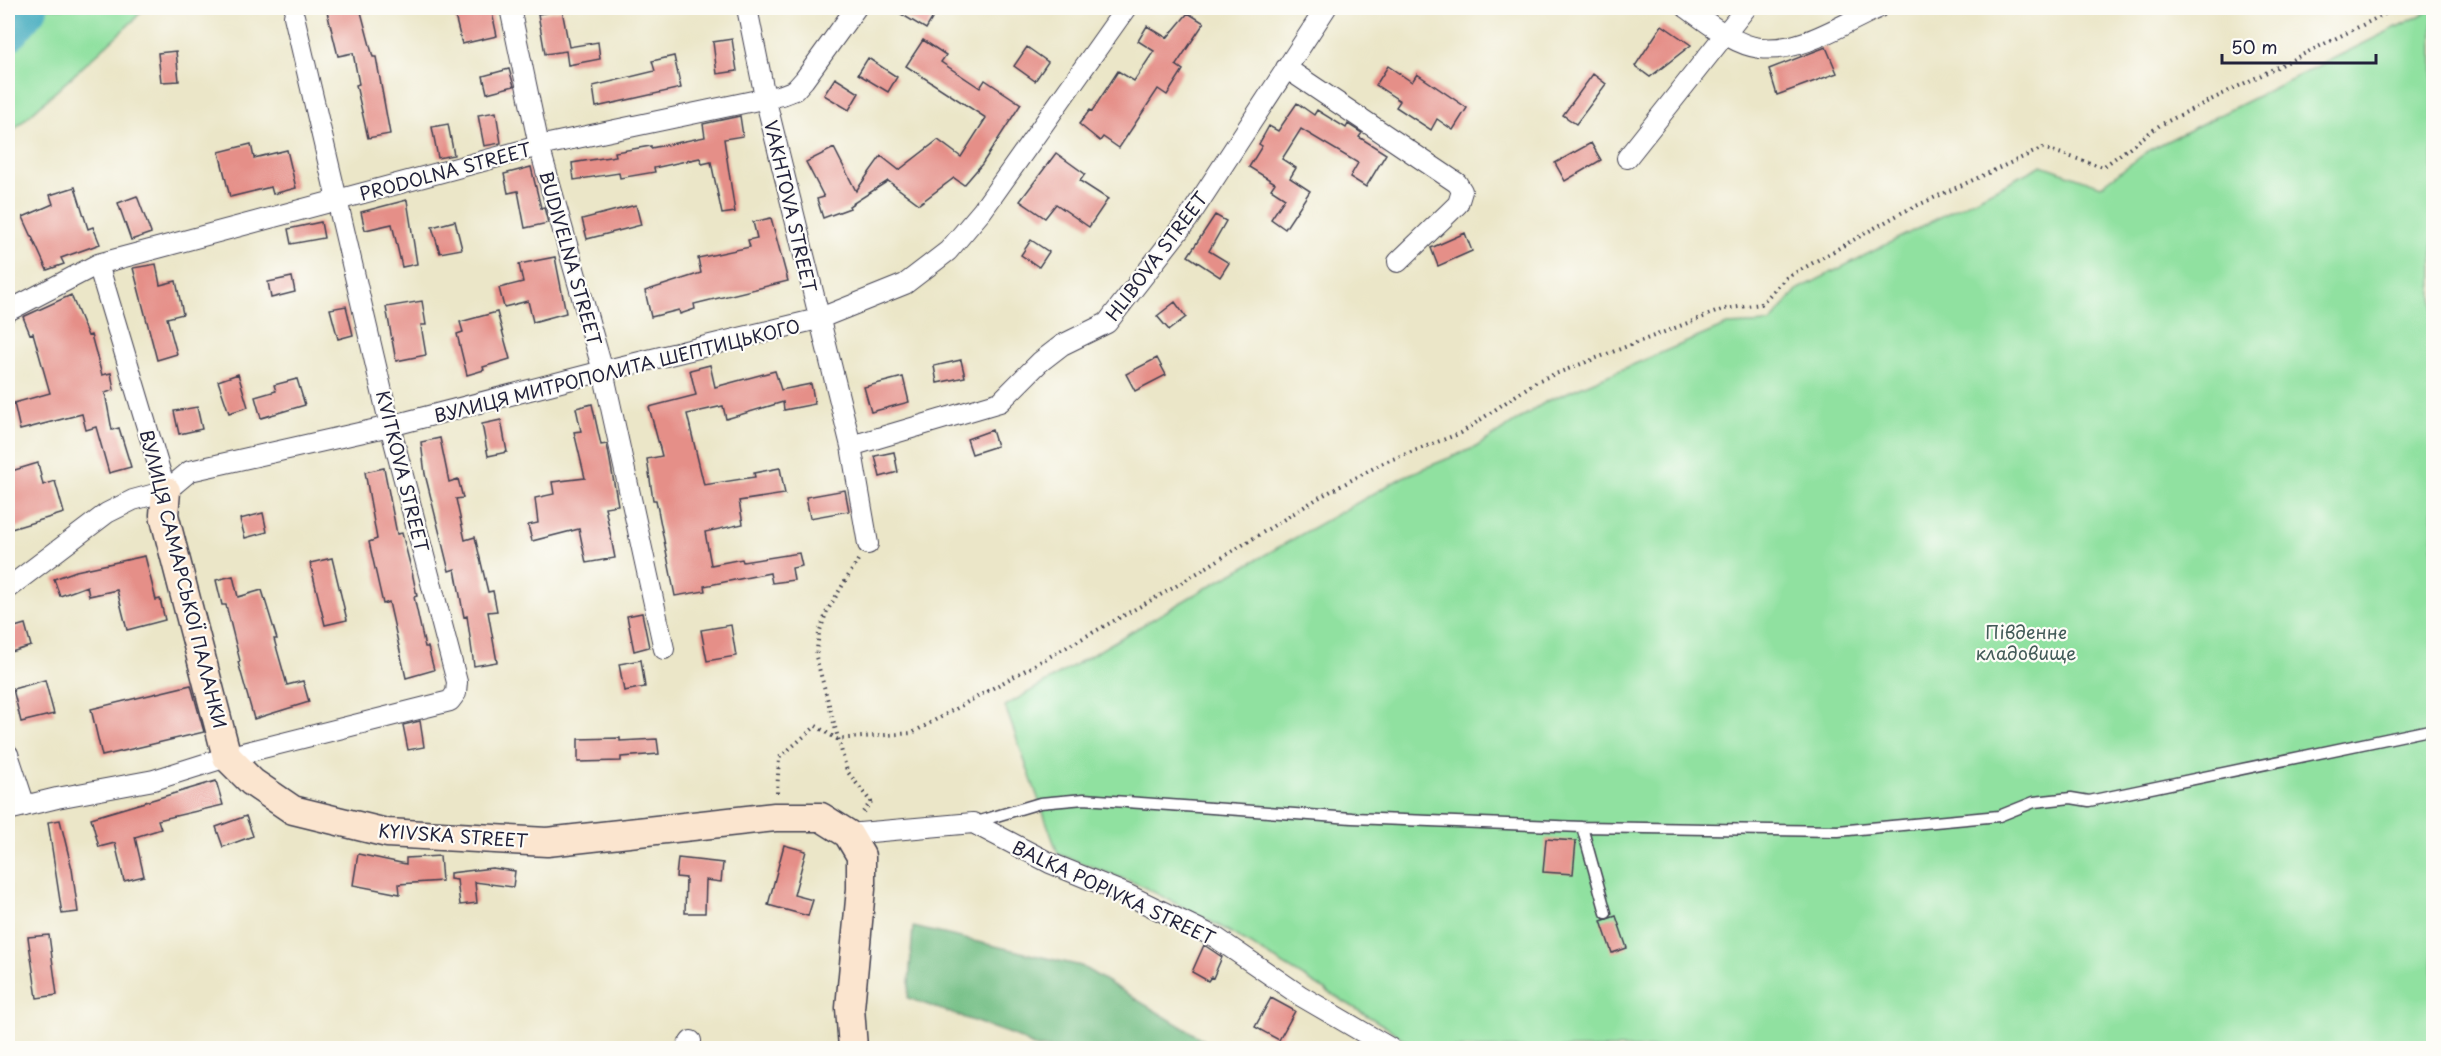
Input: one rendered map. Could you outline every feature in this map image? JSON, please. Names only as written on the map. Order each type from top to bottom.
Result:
[{"type":"street","name":"BUDIVELNA STREET","points":[[510,8],[539,146],[603,371],[664,649]]},
{"type":"street","name":"VAKHTOVA STREET","points":[[747,8],[765,97],[818,320],[851,446],[868,544]]},
{"type":"street","name":"PRODOLNA STREET","points":[[8,311],[98,264],[539,146],[782,95],[795,90],[856,8]]},
{"type":"street","name":"ВУЛИЦЯ МИТРОПОЛИТА ШЕПТИЦЬКОГО","points":[[8,588],[106,513],[134,500],[166,491],[190,471],[390,426],[603,371],[818,320],[906,284],[948,251],[982,211],[1126,8]]},
{"type":"street","name":"HLIBOVA STREET","points":[[851,446],[1000,402],[1040,362],[1062,345],[1107,323],[1188,219],[1326,8]]},
{"type":"street","points":[[1687,8],[1726,35],[1759,48],[1797,46],[1878,8]]},
{"type":"street","points":[[1627,159],[1746,8]]},
{"type":"street","name":"KVITKOVA STREET","points":[[227,757],[450,701],[456,693],[457,682],[390,426],[294,16]]},
{"type":"street","points":[[1287,68],[1457,183],[1462,192],[1458,204],[1398,262]]},
{"type":"street","name":"ВУЛИЦЯ САМАРСЬКОЇ ПАЛАНКИ","points":[[98,264],[166,491],[164,514],[227,757]]},
{"type":"street","points":[[8,754],[16,808],[154,780],[227,757]]},
{"type":"street","name":"KYIVSKA STREET","points":[[227,757],[252,782],[293,810],[387,833],[547,842],[775,817],[821,817],[848,834]]},
{"type":"street","points":[[853,1048],[850,1008],[861,889],[861,856],[848,834],[973,823]]},
{"type":"street","name":"BALKA POPIVKA STREET","points":[[973,823],[1050,863],[1126,894],[1215,938],[1301,996],[1390,1048]]},
{"type":"lane","points":[[973,823],[1040,803],[1084,799],[1352,818],[1582,827],[1838,831],[1999,816],[2034,802],[2071,798],[2090,801],[2433,729]]},
{"type":"lane","points":[[1582,827],[1606,913]]},
{"type":"path","points":[[775,817],[779,758],[816,726],[837,739],[912,733],[1173,588],[1320,497],[1385,462],[1461,433],[1537,381],[1724,309],[1761,304],[1786,278],[1903,212],[2043,148],[2103,167],[2160,125],[2397,8]]},
{"type":"path","points":[[848,834],[871,802],[847,771],[816,657],[819,633],[828,611],[868,544]]},
{"type":"green space","points":[[8,8],[144,8],[134,20],[8,135]]},
{"type":"green space","name":"Південне кладовище","points":[[2433,9],[2433,1048],[1416,1048],[1386,1027],[1223,928],[1140,885],[1058,854],[1005,706],[1192,596],[1403,477],[1476,447],[1547,401],[1727,325],[1770,323],[1797,290],[2042,165],[2101,186],[2151,149]]},
{"type":"green space","points":[[913,927],[1081,966],[1217,1048],[1037,1048],[1013,1035],[908,998]]},
{"type":"building","points":[[326,8],[360,8],[373,57],[376,57],[390,134],[368,138],[356,85],[359,84],[353,53],[338,56]]},
{"type":"building","points":[[453,8],[491,8],[497,36],[462,44]]},
{"type":"building","points":[[891,8],[925,8],[935,14],[926,29]]},
{"type":"building","points":[[562,10],[569,47],[598,42],[600,59],[568,65],[566,51],[545,54],[538,14]]},
{"type":"building","points":[[1188,13],[1204,23],[1176,65],[1183,70],[1167,95],[1158,89],[1119,148],[1103,137],[1100,141],[1079,124],[1090,110],[1092,111],[1118,71],[1134,81],[1154,51],[1138,41],[1147,26],[1167,38]]},
{"type":"building","points":[[1662,25],[1691,45],[1650,77],[1635,66]]},
{"type":"building","points":[[732,39],[737,71],[717,74],[713,42]]},
{"type":"building","points":[[923,40],[946,55],[941,62],[980,88],[985,80],[1021,104],[982,164],[964,185],[954,178],[919,204],[888,181],[849,206],[850,208],[823,218],[817,199],[824,197],[806,162],[834,148],[856,191],[881,156],[899,170],[938,140],[961,157],[986,118],[906,66]]},
{"type":"building","points":[[1027,47],[1048,62],[1035,81],[1014,66]]},
{"type":"building","points":[[1826,47],[1837,73],[1777,95],[1769,69]]},
{"type":"building","points":[[176,51],[179,81],[161,82],[158,53]]},
{"type":"building","points":[[674,56],[681,88],[596,107],[593,86],[655,71],[652,61]]},
{"type":"building","points":[[868,58],[897,77],[888,92],[858,74]]},
{"type":"building","points":[[1388,66],[1412,82],[1417,74],[1467,108],[1453,130],[1437,119],[1431,130],[1396,107],[1400,101],[1376,85]]},
{"type":"building","points":[[509,69],[514,86],[487,93],[483,76]]},
{"type":"building","points":[[1593,74],[1606,84],[1576,124],[1563,115]]},
{"type":"building","points":[[835,78],[859,93],[849,110],[824,95]]},
{"type":"building","points":[[1297,103],[1314,115],[1317,110],[1346,128],[1348,124],[1362,133],[1359,137],[1386,154],[1366,187],[1350,177],[1358,163],[1301,129],[1282,159],[1296,168],[1290,178],[1310,191],[1285,229],[1271,219],[1285,198],[1271,189],[1275,183],[1249,167],[1262,146],[1259,144],[1269,126],[1278,131]]},
{"type":"building","points":[[496,112],[501,143],[484,146],[478,115]]},
{"type":"building","points":[[740,116],[743,136],[724,139],[735,212],[722,214],[711,162],[702,164],[700,158],[654,168],[655,172],[620,178],[619,173],[574,180],[572,163],[616,156],[615,152],[651,146],[651,148],[705,137],[703,124]]},
{"type":"building","points":[[448,124],[454,155],[438,158],[432,127]]},
{"type":"building","points":[[1591,143],[1601,160],[1565,181],[1555,163]]},
{"type":"building","points":[[251,144],[254,158],[287,150],[296,188],[273,194],[271,187],[230,197],[219,152]]},
{"type":"building","points":[[1056,153],[1085,174],[1080,181],[1108,199],[1089,227],[1056,204],[1045,218],[1020,201]]},
{"type":"building","points":[[531,167],[541,208],[544,207],[548,223],[525,228],[518,191],[508,193],[504,174]]},
{"type":"building","points":[[75,187],[88,229],[93,227],[100,244],[61,258],[64,264],[47,270],[23,217],[53,204],[50,195]]},
{"type":"building","points":[[137,196],[151,233],[131,240],[118,203]]},
{"type":"building","points":[[407,200],[417,264],[402,267],[392,224],[365,230],[361,212]]},
{"type":"building","points":[[636,205],[641,225],[587,239],[582,219]]},
{"type":"building","points":[[1215,215],[1226,221],[1209,251],[1229,263],[1220,277],[1188,256]]},
{"type":"building","points":[[771,218],[788,281],[694,304],[695,309],[680,314],[679,310],[651,317],[645,291],[701,273],[698,258],[750,247],[748,240],[757,238],[753,222]]},
{"type":"building","points":[[455,221],[462,249],[440,253],[432,227]]},
{"type":"building","points":[[321,222],[324,238],[291,244],[288,229]]},
{"type":"building","points":[[1465,233],[1472,251],[1438,266],[1431,248]]},
{"type":"building","points":[[1031,240],[1049,252],[1039,267],[1021,255]]},
{"type":"building","points":[[555,257],[566,313],[533,322],[528,301],[504,307],[499,288],[523,282],[519,264]]},
{"type":"building","points":[[156,264],[160,285],[176,281],[183,314],[167,318],[177,354],[157,360],[133,268]]},
{"type":"building","points":[[292,277],[295,292],[271,298],[268,282]]},
{"type":"building","points":[[71,295],[88,336],[91,335],[102,375],[111,373],[114,390],[105,393],[112,430],[119,428],[131,467],[109,473],[96,427],[86,430],[82,414],[20,430],[14,403],[50,393],[33,333],[30,334],[23,317]]},
{"type":"building","points":[[422,301],[426,325],[421,325],[426,355],[396,361],[386,307]]},
{"type":"building","points":[[1175,302],[1186,317],[1169,330],[1157,316]]},
{"type":"building","points":[[346,306],[353,335],[338,339],[330,309]]},
{"type":"building","points":[[497,312],[510,359],[483,367],[484,370],[467,375],[457,334],[463,332],[460,322]]},
{"type":"building","points":[[1157,358],[1166,375],[1135,391],[1126,374]]},
{"type":"building","points":[[961,360],[965,377],[937,383],[934,366]]},
{"type":"building","points":[[710,365],[715,387],[775,371],[781,390],[811,384],[815,404],[784,410],[783,402],[726,419],[723,406],[687,414],[704,485],[755,477],[754,473],[780,468],[785,494],[739,501],[743,524],[705,532],[711,565],[799,553],[802,566],[792,568],[794,580],[772,583],[770,573],[704,586],[705,591],[675,596],[656,500],[653,500],[647,459],[662,456],[649,407],[696,395],[690,370]]},
{"type":"building","points":[[238,374],[248,407],[229,413],[218,381]]},
{"type":"building","points":[[903,377],[909,402],[871,412],[864,387]]},
{"type":"building","points":[[297,379],[305,405],[261,418],[255,397],[276,391],[274,385]]},
{"type":"building","points":[[592,404],[601,445],[607,444],[618,505],[605,507],[615,558],[586,563],[579,529],[532,541],[528,525],[538,523],[535,498],[554,494],[552,482],[585,478],[574,432],[581,431],[576,408]]},
{"type":"building","points":[[197,407],[202,429],[179,434],[174,411]]},
{"type":"building","points":[[501,420],[507,452],[488,456],[482,424]]},
{"type":"building","points":[[992,430],[997,446],[972,454],[967,439]]},
{"type":"building","points":[[440,438],[449,482],[458,479],[463,498],[456,499],[465,540],[475,537],[488,592],[493,591],[497,611],[488,612],[497,662],[474,666],[467,616],[464,617],[455,569],[449,571],[425,474],[421,442]]},
{"type":"building","points":[[894,452],[898,472],[880,477],[875,456]]},
{"type":"building","points":[[38,463],[43,485],[55,481],[64,513],[8,530],[8,472]]},
{"type":"building","points":[[384,468],[397,534],[402,533],[417,596],[414,597],[425,647],[428,647],[434,670],[406,678],[389,602],[383,604],[369,542],[377,539],[365,472]]},
{"type":"building","points":[[845,490],[849,511],[810,518],[806,497]]},
{"type":"building","points":[[263,513],[267,532],[245,538],[240,519]]},
{"type":"building","points":[[145,556],[156,600],[160,599],[165,620],[127,630],[117,590],[89,596],[87,586],[60,596],[54,579],[76,571]]},
{"type":"building","points":[[332,558],[347,620],[325,625],[310,563]]},
{"type":"building","points":[[233,576],[238,597],[262,590],[277,639],[274,639],[287,685],[303,681],[309,702],[254,719],[238,662],[240,661],[226,605],[222,605],[216,580]]},
{"type":"building","points":[[642,613],[649,647],[634,651],[627,616]]},
{"type":"building","points":[[25,624],[31,646],[8,653],[8,629]]},
{"type":"building","points":[[731,625],[736,656],[707,661],[701,630]]},
{"type":"building","points":[[641,660],[645,687],[624,691],[619,664]]},
{"type":"building","points":[[45,680],[54,714],[21,722],[13,689]]},
{"type":"building","points":[[191,685],[204,732],[102,756],[91,709]]},
{"type":"building","points":[[420,721],[424,747],[408,750],[403,725]]},
{"type":"building","points":[[620,738],[620,741],[657,739],[659,754],[621,757],[621,761],[578,762],[578,739]]},
{"type":"building","points":[[216,781],[223,805],[158,820],[161,829],[135,837],[144,876],[124,881],[115,843],[99,847],[91,818]]},
{"type":"building","points":[[246,816],[253,836],[223,847],[216,827]]},
{"type":"building","points":[[60,820],[72,869],[78,912],[62,914],[48,822]]},
{"type":"building","points":[[1546,839],[1576,841],[1573,874],[1543,872]]},
{"type":"building","points":[[784,845],[806,851],[794,895],[813,900],[808,916],[768,905]]},
{"type":"building","points":[[358,854],[406,864],[406,858],[440,856],[442,881],[399,884],[400,894],[353,885]]},
{"type":"building","points":[[678,858],[723,863],[721,882],[706,880],[705,913],[685,913],[686,878],[676,877]]},
{"type":"building","points":[[492,868],[515,871],[513,887],[475,882],[477,903],[460,905],[457,880],[450,879],[450,873]]},
{"type":"building","points":[[1616,916],[1627,948],[1612,953],[1601,921]]},
{"type":"building","points":[[49,935],[57,995],[37,998],[28,937]]},
{"type":"building","points":[[1204,945],[1222,957],[1213,978],[1211,977],[1208,981],[1192,972]]},
{"type":"building","points":[[1271,998],[1295,1011],[1279,1040],[1255,1027]]},
{"type":"waterway","points":[[8,33],[29,8]]}]
